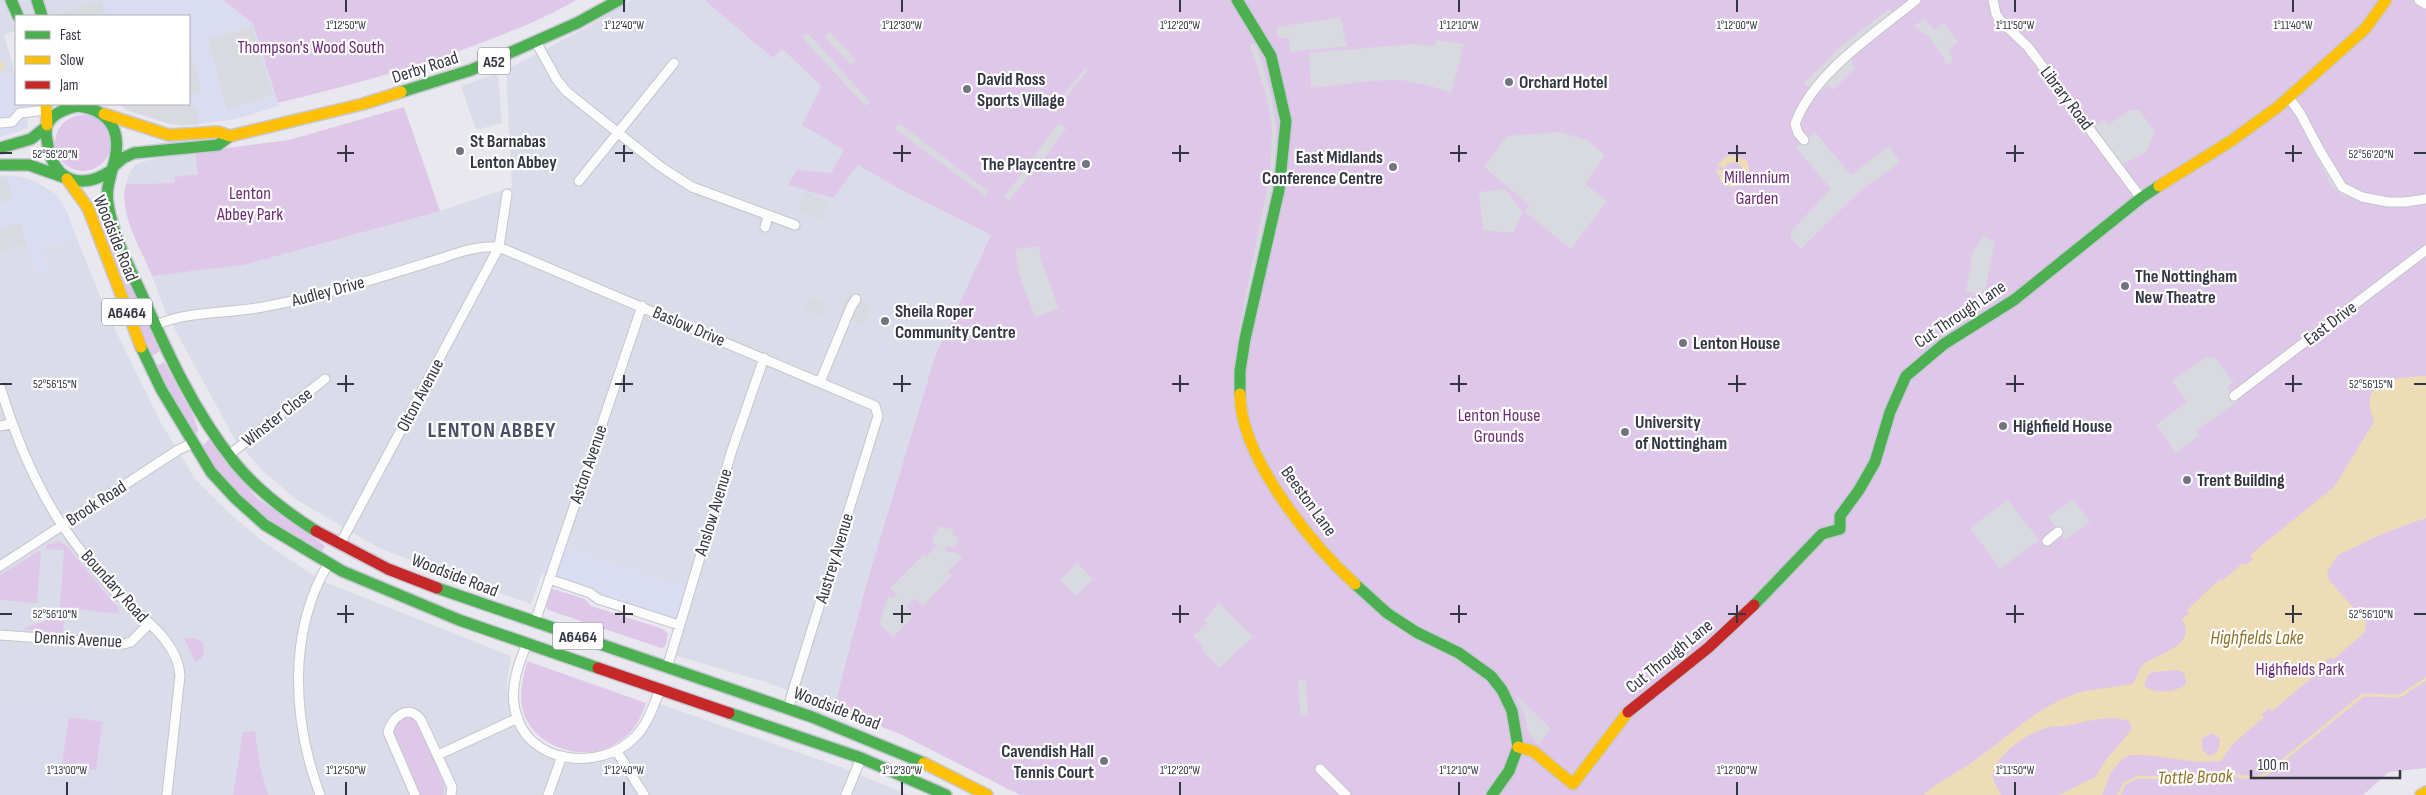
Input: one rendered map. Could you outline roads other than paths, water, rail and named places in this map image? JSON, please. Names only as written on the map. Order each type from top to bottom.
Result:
[{"type":"main road","points":[[11,0],[18,15]]},
{"type":"main road","points":[[36,0],[42,15]]},
{"type":"main road","name":"Derby Road","points":[[113,168],[123,158],[134,153],[218,145],[230,136],[305,120],[472,70],[536,42],[618,0]]},
{"type":"main road","name":"Beeston Lane","points":[[1237,0],[1271,56],[1286,121],[1279,190],[1246,328],[1240,371],[1240,411],[1250,440],[1276,491],[1333,564],[1387,613],[1416,632],[1459,653],[1491,676],[1502,690],[1512,711],[1518,748]]},
{"type":"main road","name":"Cut Through Lane","points":[[1518,748],[1533,751],[1573,784],[1631,709],[1708,648],[1760,600],[1822,534],[1840,529],[1838,521],[1840,516],[1859,490],[1875,462],[1890,412],[1906,376],[1927,356],[1944,344],[2014,300],[2141,198],[2231,141],[2289,98],[2365,29],[2386,0]]},
{"type":"main road","name":"A52","points":[[0,148],[31,140],[66,109],[84,106],[97,109]]},
{"type":"main road","points":[[47,107],[50,155],[55,167],[66,178]]},
{"type":"main road","points":[[97,109],[115,127],[119,140],[113,168]]},
{"type":"main road","name":"Derby Road","points":[[97,109],[162,134],[218,132],[230,136]]},
{"type":"main road","name":"A52","points":[[0,165],[28,165],[80,182],[91,181],[113,168]]},
{"type":"main road","name":"Woodside Road","points":[[113,168],[107,190],[109,206],[128,264],[168,352],[207,421],[248,478],[309,528],[387,567],[433,586],[790,709],[868,738],[960,780],[987,795]]},
{"type":"main road","name":"Woodside Road","points":[[66,178],[88,208],[147,364],[212,472],[235,498],[265,525],[328,564],[459,620],[861,758],[946,795]]},
{"type":"main road","points":[[193,443],[202,436],[207,421]]},
{"type":"main road","points":[[660,690],[667,668]]},
{"type":"main road","points":[[861,758],[868,738]]},
{"type":"main road","points":[[1492,795],[1508,771],[1518,748]]},
{"type":"main road","points":[[2421,795],[2426,792]]},
{"type":"street","points":[[1804,140],[1798,133],[1795,124],[1814,91],[1839,63],[1916,0]]},
{"type":"street","name":"Library Road","points":[[1994,0],[1996,14],[2000,20],[2028,47],[2141,198]]},
{"type":"street","points":[[2419,0],[2426,4]]},
{"type":"street","points":[[536,42],[561,86],[661,167],[692,187],[768,216],[795,224]]},
{"type":"street","points":[[579,181],[674,63]]},
{"type":"street","points":[[2289,98],[2300,113],[2318,149],[2342,187],[2362,197],[2388,202],[2426,199]]},
{"type":"street","points":[[0,123],[12,122],[20,113],[47,107]]},
{"type":"street","name":"Olton Avenue","points":[[340,544],[499,247],[507,194]]},
{"type":"street","points":[[765,226],[768,216]]},
{"type":"street","name":"Audley Drive","points":[[156,325],[176,318],[247,310],[303,299],[363,283],[475,248],[499,247]]},
{"type":"street","name":"Baslow Drive","points":[[499,247],[871,403],[877,409]]},
{"type":"street","name":"East Drive","points":[[2234,396],[2426,250]]},
{"type":"street","points":[[820,382],[856,299]]},
{"type":"street","name":"Aston Avenue","points":[[535,622],[642,306]]},
{"type":"street","name":"Anslow Avenue","points":[[667,668],[732,450],[764,358]]},
{"type":"street","name":"Winster Close","points":[[230,455],[325,379]]},
{"type":"street","name":"Boundary Road","points":[[0,386],[11,424],[31,473],[62,525],[109,585],[171,646],[180,668],[167,795]]},
{"type":"street","name":"Austrey Avenue","points":[[790,709],[791,697],[878,416],[877,409]]},
{"type":"street","points":[[0,426],[11,424]]},
{"type":"street","name":"Brook Road","points":[[0,566],[178,450],[193,443]]},
{"type":"street","points":[[2047,541],[2058,532]]},
{"type":"street","points":[[320,795],[309,763],[302,731],[298,669],[309,610],[328,564]]},
{"type":"street","points":[[549,579],[590,593],[598,599],[679,626]]},
{"type":"street","name":"Dennis Avenue","points":[[0,635],[124,644],[131,642],[149,624]]},
{"type":"street","points":[[527,644],[515,676],[514,697],[518,718],[532,741],[547,751],[578,760],[592,759],[617,752],[635,738],[645,724],[660,690]]},
{"type":"street","points":[[416,795],[388,732],[390,724],[400,714],[412,713],[418,716],[452,787],[451,795]]},
{"type":"street","points":[[438,755],[518,718]]},
{"type":"street","points":[[617,752],[644,795]]},
{"type":"street","points":[[548,795],[562,756]]},
{"type":"street","points":[[846,795],[861,758]]},
{"type":"street","points":[[1320,769],[1346,795]]},
{"type":"water","points":[[1733,155],[1747,160],[1750,172],[1743,171],[1741,166],[1735,162],[1727,164],[1725,168],[1717,166],[1725,157]]},
{"type":"water","points":[[1716,169],[1724,171],[1725,176],[1729,179],[1737,180],[1742,175],[1749,176],[1742,185],[1730,187],[1721,182]]},
{"type":"water","name":"Highfields Lake","points":[[2426,376],[2426,518],[2384,533],[2338,555],[2327,572],[2329,580],[2366,622],[2365,632],[2333,660],[2331,657],[2324,663],[2326,666],[2272,711],[2269,708],[2262,714],[2264,717],[2233,744],[2221,761],[2199,762],[2145,755],[2130,755],[2121,760],[2111,772],[2102,795],[2059,795],[2095,777],[2106,760],[2132,729],[2129,721],[2114,718],[2097,719],[2042,729],[2023,739],[2005,753],[1994,770],[1993,778],[2001,795],[1923,795],[1935,785],[1974,761],[2047,707],[2078,693],[2133,683],[2144,664],[2181,642],[2185,636],[2186,628],[2182,619],[2190,613],[2187,610],[2220,579],[2222,581],[2243,563],[2246,565],[2253,559],[2250,555],[2334,487],[2374,422],[2370,411],[2370,397],[2374,390],[2381,384],[2399,378]],"holes":[[[2178,670],[2185,674],[2186,684],[2182,687],[2171,691],[2159,691],[2148,689],[2144,686],[2148,675],[2154,672]],[[2213,733],[2220,739],[2219,748],[2216,753],[2207,755],[2202,749],[2202,738]]]},
{"type":"waterway","name":"Tottle Brook","points":[[0,61],[3,69]]},
{"type":"waterway","name":"Tottle Brook","points":[[2119,795],[2124,784],[2138,777],[2178,778],[2222,772],[2243,777],[2260,777],[2270,771],[2363,695],[2400,696],[2426,679]]},
{"type":"place","name":"Orchard Hotel","points":[[1509,82]]},
{"type":"place","name":"David Ross Sports Village","points":[[967,89]]},
{"type":"place","name":"St Barnabas Lenton Abbey","points":[[460,151]]},
{"type":"place","name":"The Playcentre","points":[[1086,164]]},
{"type":"place","name":"East Midlands Conference Centre","points":[[1393,167]]},
{"type":"place","name":"The Nottingham New Theatre","points":[[2125,286]]},
{"type":"place","name":"Sheila Roper Community Centre","points":[[885,321]]},
{"type":"place","name":"Lenton House","points":[[1683,343]]},
{"type":"place","name":"Highfield House","points":[[2003,426]]},
{"type":"place","name":"University of Nottingham","points":[[1625,432]]},
{"type":"place","name":"Trent Building","points":[[2187,480]]},
{"type":"place","name":"Cavendish Hall Tennis Court","points":[[1104,761]]},
{"type":"district","name":"LENTON ABBEY","points":[[492,429]]},
{"type":"park label","name":"Thompson's Wood South","points":[[311,47]]},
{"type":"park label","name":"Millennium Garden","points":[[1757,187]]},
{"type":"park label","name":"Lenton Abbey Park","points":[[250,203]]},
{"type":"park label","name":"Lenton House Grounds","points":[[1499,425]]},
{"type":"park label","name":"Highfields Park","points":[[2300,669]]}]
